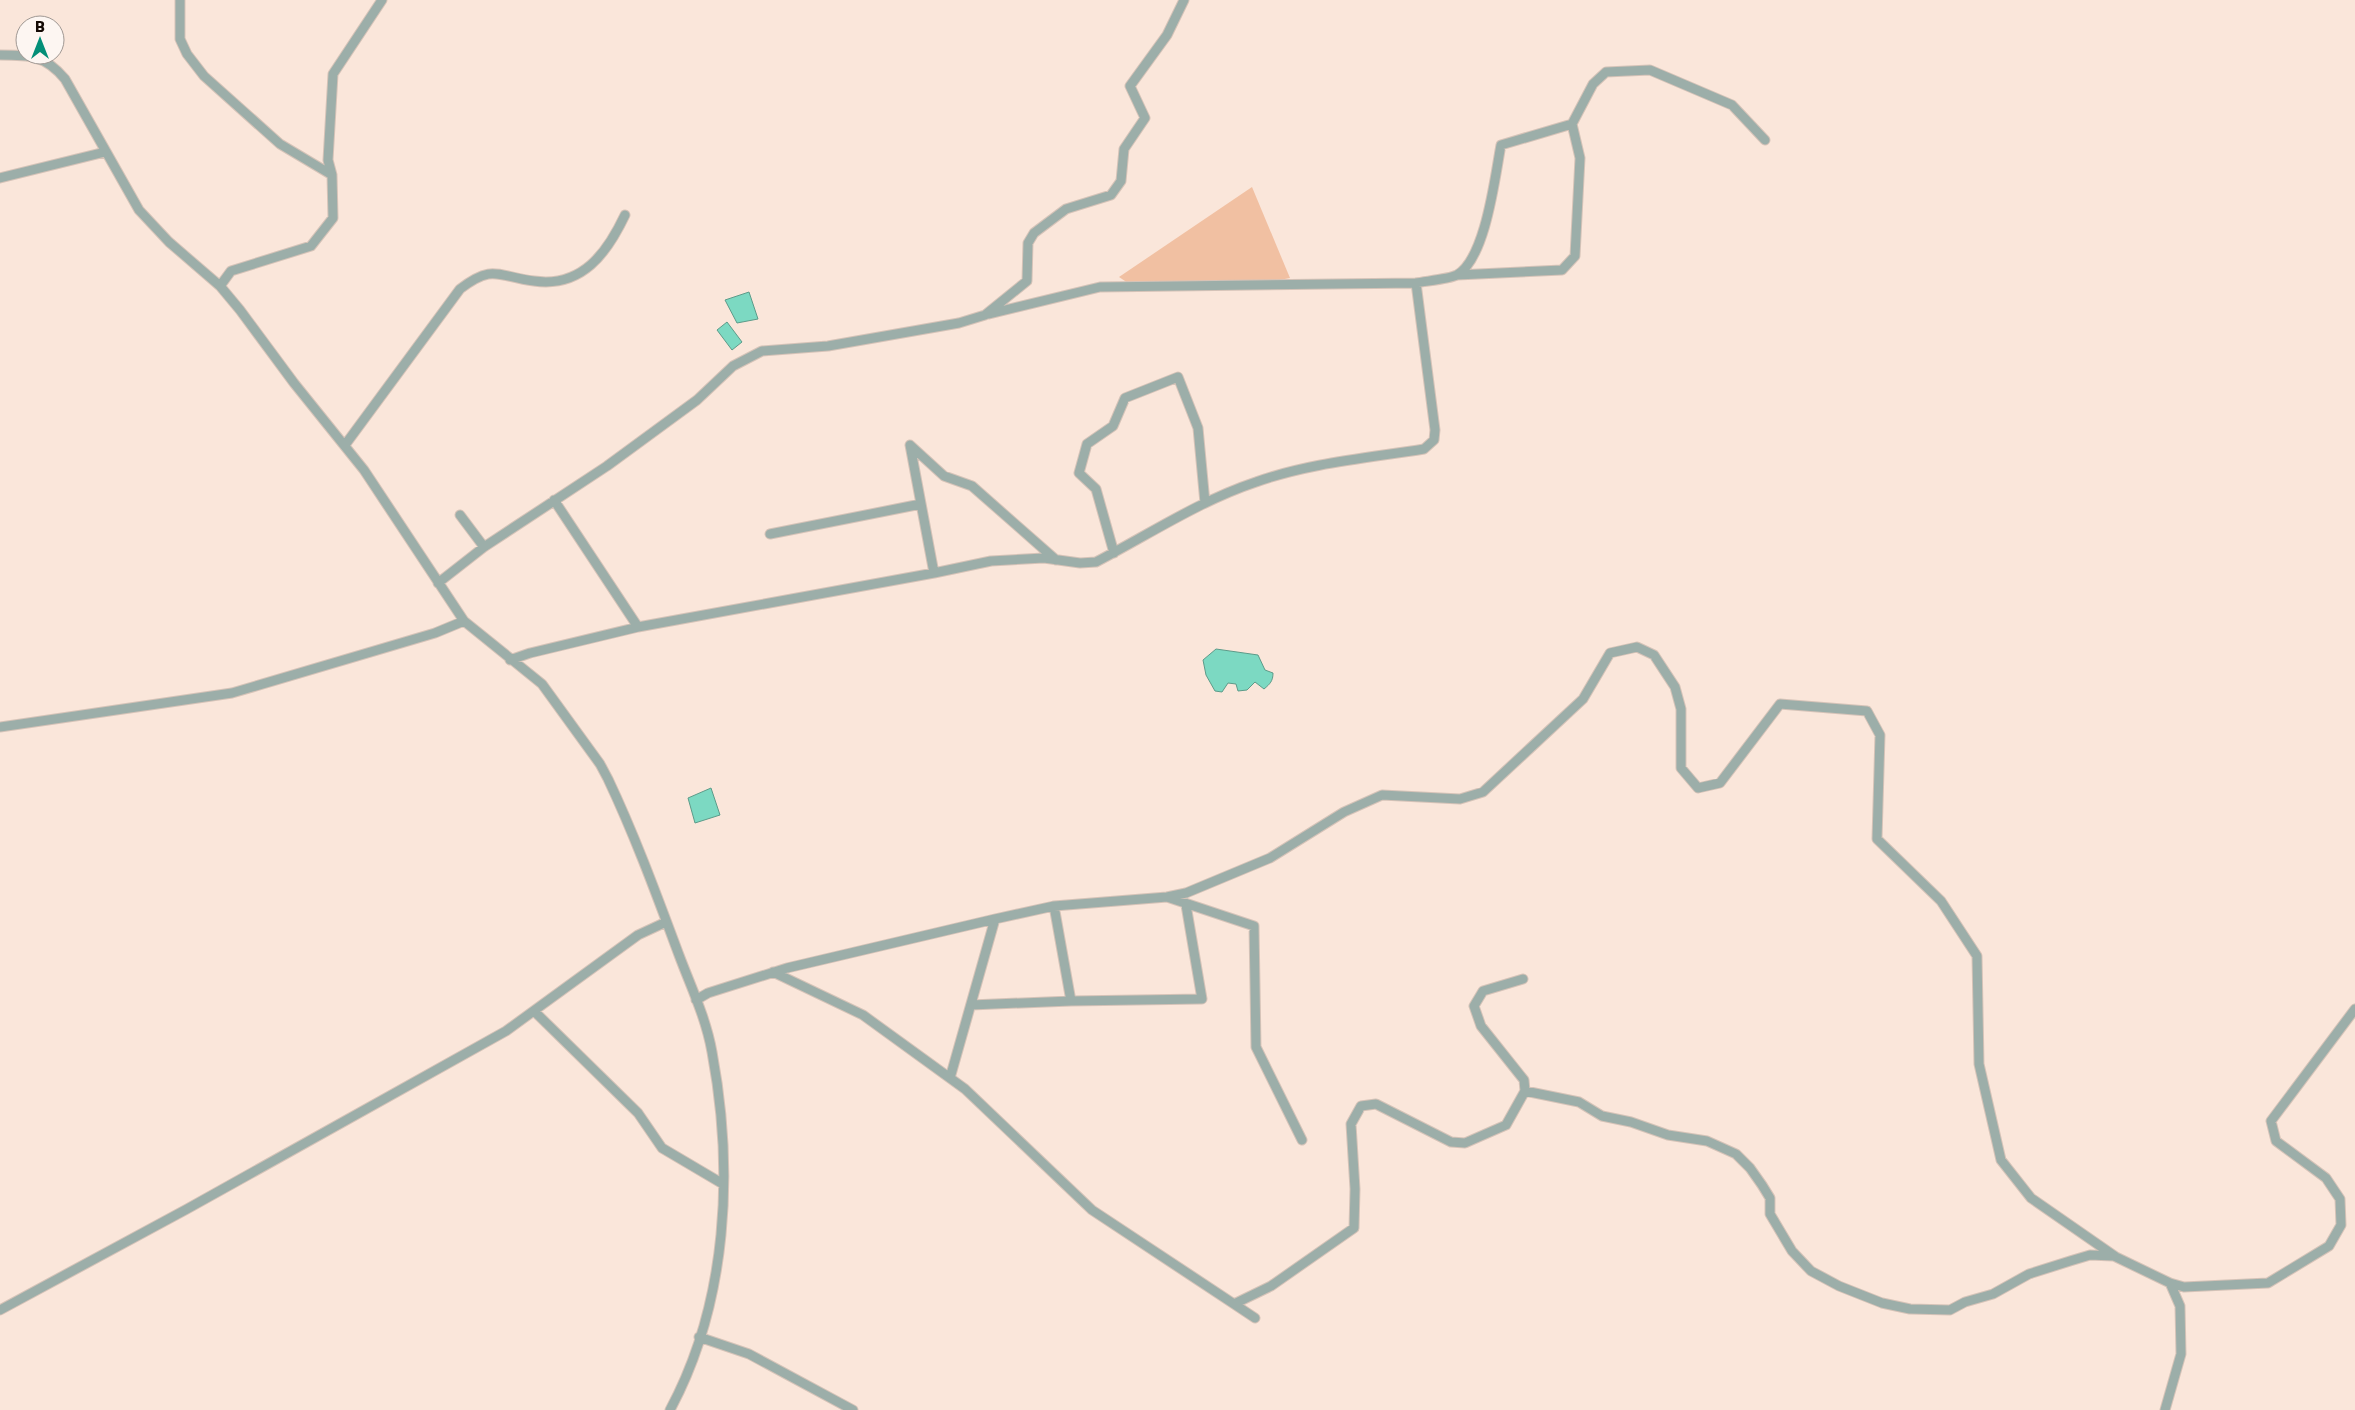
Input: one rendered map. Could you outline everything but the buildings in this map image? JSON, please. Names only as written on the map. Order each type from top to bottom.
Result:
[{"type":"street","points":[[180,0],[180,39],[187,54],[204,76],[280,144],[332,175]]},
{"type":"street","points":[[220,286],[231,271],[311,246],[333,218],[332,175],[328,160],[333,74],[382,0]]},
{"type":"street","points":[[985,315],[1027,281],[1028,243],[1034,233],[1066,208],[1111,195],[1121,181],[1124,149],[1145,118],[1130,86],[1167,35],[1184,0]]},
{"type":"street","points":[[0,55],[34,56],[55,67],[72,89],[133,200],[147,219],[169,242],[220,286],[364,470],[464,621],[510,660],[533,676],[549,692],[600,764],[618,800],[696,1000],[712,1051],[723,1139],[721,1238],[712,1294],[700,1337],[683,1385],[670,1410]]},
{"type":"street","points":[[438,583],[484,547],[607,466],[697,400],[733,366],[762,351],[828,346],[960,323],[985,315],[1100,287],[1416,283],[1457,275],[1562,270],[1575,256],[1580,158],[1572,124],[1593,84],[1606,72],[1650,70],[1732,105],[1765,140]]},
{"type":"street","points":[[1457,275],[1471,262],[1485,228],[1501,145],[1572,124]]},
{"type":"street","points":[[0,178],[106,152]]},
{"type":"street","points":[[345,445],[460,289],[477,276],[497,272],[535,282],[556,281],[581,274],[598,259],[625,215]]},
{"type":"street","points":[[510,660],[530,653],[638,627],[934,574],[1006,559],[1044,558],[1080,563],[1096,562],[1205,503],[1234,490],[1272,477],[1311,468],[1424,449],[1434,440],[1435,430],[1416,283]]},
{"type":"street","points":[[1114,553],[1096,489],[1078,472],[1087,444],[1113,426],[1125,398],[1178,377],[1198,428],[1205,503]]},
{"type":"street","points":[[934,574],[910,445],[944,476],[972,486],[1056,560]]},
{"type":"street","points":[[554,500],[638,627]]},
{"type":"street","points":[[770,534],[921,504]]},
{"type":"street","points":[[460,515],[484,547]]},
{"type":"street","points":[[0,727],[232,692],[435,633],[464,621]]},
{"type":"street","points":[[696,1000],[708,993],[773,972],[1054,906],[1167,898],[1186,893],[1270,858],[1344,812],[1382,795],[1460,799],[1482,792],[1583,699],[1610,653],[1638,648],[1654,655],[1675,687],[1681,709],[1681,768],[1698,788],[1720,783],[1780,704],[1867,711],[1880,735],[1877,839],[1941,900],[1977,956],[1979,1064],[2001,1160],[2031,1198],[2116,1257],[2170,1283],[2184,1287],[2268,1283],[2328,1246],[2341,1225],[2340,1199],[2326,1178],[2276,1141],[2271,1121],[2355,1009]]},
{"type":"street","points":[[1167,898],[1254,926],[1256,1047],[1302,1140]]},
{"type":"street","points":[[971,1005],[1202,999],[1186,904]]},
{"type":"street","points":[[1054,906],[1071,1001]]},
{"type":"street","points":[[950,1078],[995,919]]},
{"type":"street","points":[[0,1310],[187,1209],[506,1030],[534,1012],[638,935],[666,922]]},
{"type":"street","points":[[773,972],[863,1015],[972,1096],[1092,1210],[1255,1318]]},
{"type":"street","points":[[1234,1304],[1271,1286],[1354,1228],[1355,1189],[1351,1124],[1361,1106],[1376,1104],[1451,1142],[1465,1143],[1506,1125],[1525,1091],[1524,1080],[1481,1026],[1474,1006],[1483,991],[1522,979]]},
{"type":"street","points":[[534,1012],[638,1113],[662,1148],[723,1184]]},
{"type":"street","points":[[1525,1091],[1579,1102],[1602,1116],[1631,1122],[1668,1135],[1707,1141],[1736,1154],[1750,1168],[1770,1198],[1770,1214],[1792,1251],[1811,1271],[1838,1286],[1882,1302],[1910,1309],[1950,1310],[1966,1302],[1993,1294],[2029,1274],[2070,1260],[2090,1255],[2116,1257]]},
{"type":"street","points":[[2165,1410],[2181,1354],[2180,1306],[2170,1283]]},
{"type":"street","points":[[700,1337],[749,1354],[854,1410]]},
{"type":"shaded area","points":[[1252,187],[1290,278],[1264,283],[1128,283],[1119,277]]},
{"type":"water","points":[[749,292],[758,319],[737,323],[725,300]]},
{"type":"water","points":[[727,322],[742,342],[732,350],[717,330]]},
{"type":"water","points":[[1216,649],[1258,655],[1265,670],[1273,673],[1271,682],[1264,689],[1255,682],[1247,690],[1238,691],[1236,684],[1228,683],[1222,692],[1215,691],[1206,675],[1203,660]]},
{"type":"water","points":[[711,788],[720,815],[695,823],[688,798]]}]
